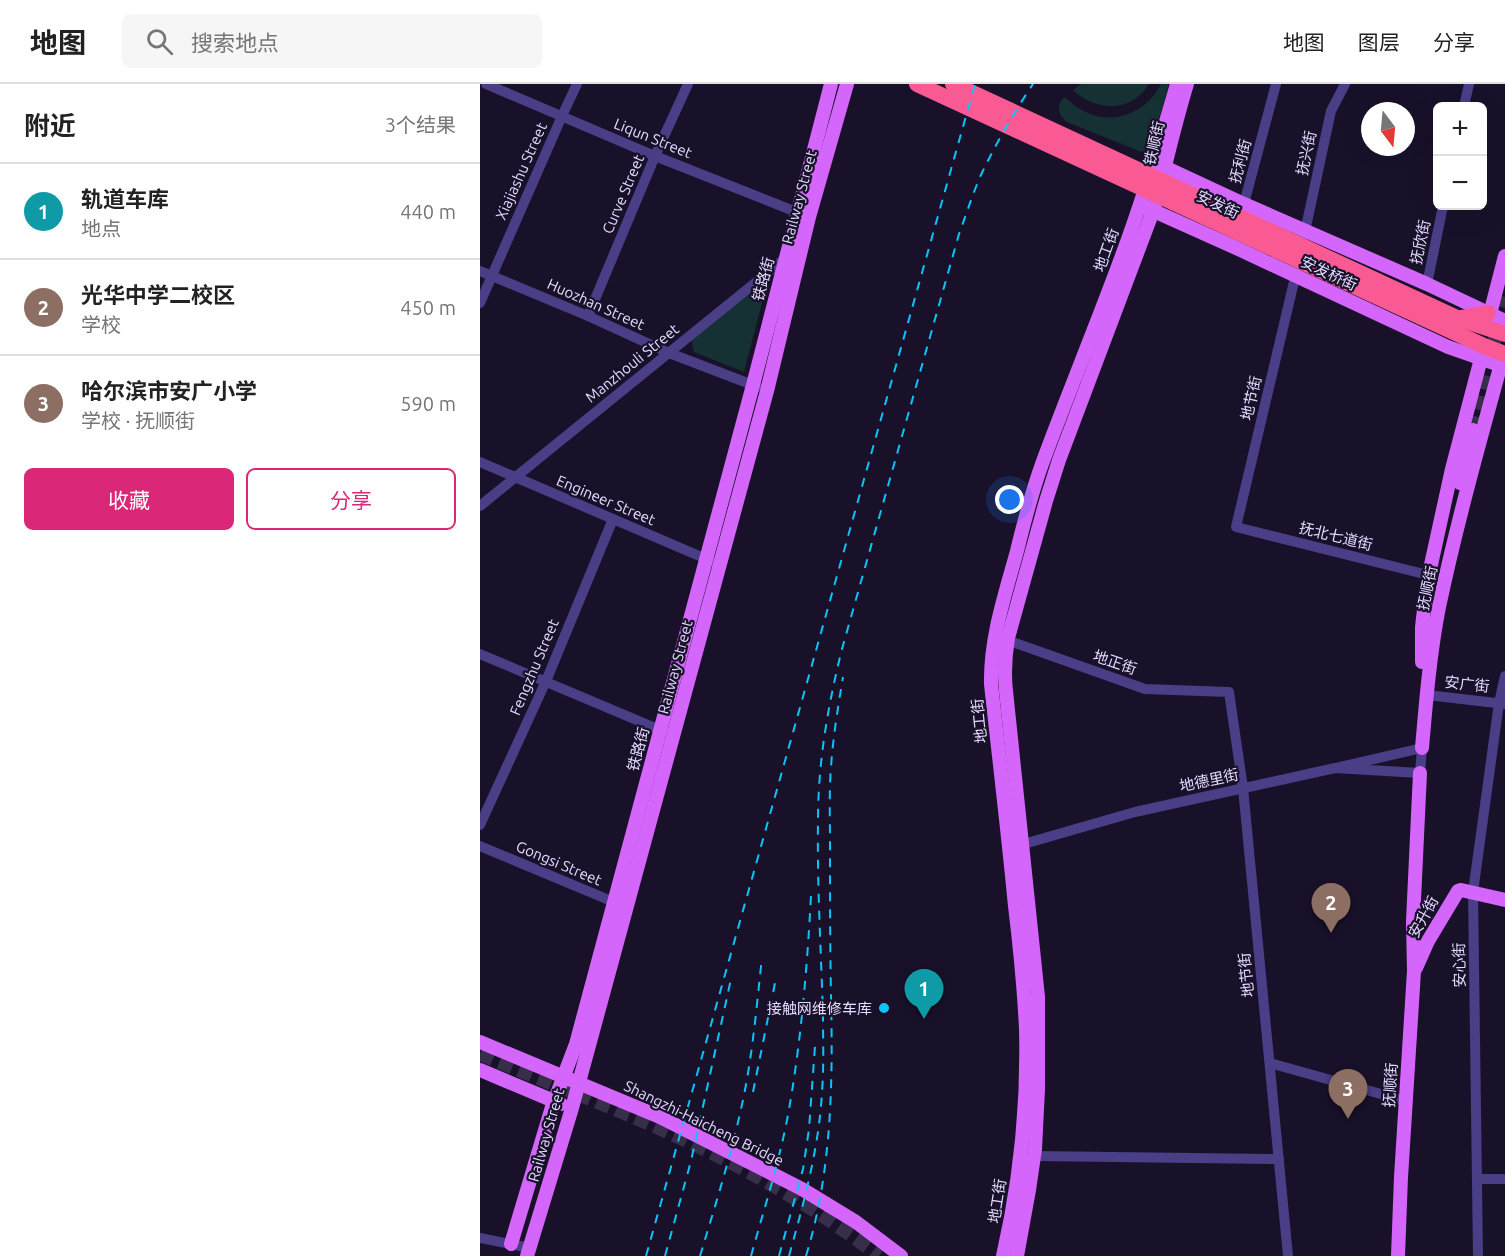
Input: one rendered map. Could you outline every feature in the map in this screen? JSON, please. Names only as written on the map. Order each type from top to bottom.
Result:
[{"type":"highway","name":"安发街","points":[[917,84],[1454,325],[1505,334]]},
{"type":"highway","name":"安发街","points":[[953,84],[1454,325],[1482,353],[1503,360]]},
{"type":"highway","points":[[1454,325],[1495,317]]},
{"type":"main road","name":"铁路街","points":[[713,562],[753,385],[786,257],[803,215],[831,84]]},
{"type":"main road","name":"Railway Street","points":[[528,1252],[572,1108],[620,904],[713,562],[767,391],[804,243],[803,215],[848,84]]},
{"type":"main road","name":"铁顺街","points":[[1159,165],[1177,84]]},
{"type":"main road","name":"铁顺街","points":[[1146,208],[1187,84]]},
{"type":"main road","name":"安发桥街","points":[[1159,165],[1427,284],[1495,317]]},
{"type":"main road","name":"安发桥街","points":[[1146,208],[1448,347],[1482,353]]},
{"type":"main road","name":"地工街","points":[[1003,1256],[1022,1144],[1026,1030],[1005,664],[1001,638],[1026,515],[1042,465],[1121,259],[1146,208]]},
{"type":"main road","points":[[1495,317],[1505,256]]},
{"type":"main road","name":"抚顺街","points":[[1422,662],[1422,627],[1428,575],[1482,353]]},
{"type":"main road","name":"抚顺街","points":[[1422,748],[1431,656],[1439,608],[1458,525],[1503,360]]},
{"type":"main road","name":"抚顺街","points":[[1422,748],[1418,691],[1422,662],[1436,580],[1473,430]]},
{"type":"main road","name":"抚顺街","points":[[1398,1256],[1414,971],[1413,921],[1420,773]]},
{"type":"main road","name":"地工街","points":[[1016,847],[1038,997],[1038,1089],[1034,1156],[1017,1256]]},
{"type":"main road","name":"安升街","points":[[1414,971],[1428,941],[1456,894],[1461,890],[1473,892]]},
{"type":"main road","points":[[1473,892],[1505,900]]},
{"type":"main road","points":[[511,1244],[554,1101],[576,1044],[620,904]]},
{"type":"main road","points":[[480,1035],[580,1076]]},
{"type":"main road","name":"Shangzhi-Haicheng Bridge","points":[[480,1042],[691,1132],[802,1189],[856,1222],[901,1256]]},
{"type":"main road","points":[[480,1070],[572,1108]]},
{"type":"street","name":"Liqun Street","points":[[486,84],[655,156],[803,215]]},
{"type":"street","name":"Xiajiashu Street","points":[[480,303],[577,84]]},
{"type":"street","name":"Curve Street","points":[[588,316],[655,156],[688,84]]},
{"type":"street","name":"抚利街","points":[[1232,246],[1276,84]]},
{"type":"street","name":"抚兴街","points":[[1295,276],[1331,111],[1345,84]]},
{"type":"street","points":[[1465,102],[1468,84]]},
{"type":"street","name":"抚欣街","points":[[1427,284],[1442,210]]},
{"type":"street","name":"Manzhouli Street","points":[[480,506],[804,243]]},
{"type":"street","name":"Huozhan Street","points":[[480,271],[669,353],[767,391]]},
{"type":"street","name":"地节街","points":[[1236,527],[1295,276]]},
{"type":"street","name":"Engineer Street","points":[[480,462],[713,562]]},
{"type":"street","name":"Fengzhu Street","points":[[480,825],[546,681],[613,519]]},
{"type":"street","name":"抚北七道街","points":[[1236,527],[1428,575]]},
{"type":"street","name":"地正街","points":[[1001,638],[1145,688],[1229,692]]},
{"type":"street","points":[[480,654],[667,733]]},
{"type":"street","name":"安心街","points":[[1478,1256],[1473,892],[1505,676]]},
{"type":"street","name":"地节街","points":[[1229,692],[1243,788],[1288,1256]]},
{"type":"street","name":"安广街","points":[[1427,695],[1502,703]]},
{"type":"street","points":[[1335,768],[1422,748],[1420,773]]},
{"type":"street","name":"地德里街","points":[[1016,847],[1135,812],[1335,768],[1420,773]]},
{"type":"street","name":"Gongsi Street","points":[[480,846],[620,904]]},
{"type":"street","points":[[1270,1063],[1406,1101]]},
{"type":"street","points":[[1034,1156],[1279,1159]]},
{"type":"street","points":[[1477,1179],[1505,1179]]},
{"type":"street","points":[[480,1239],[511,1244],[528,1252]]},
{"type":"green space","points":[[1081,84],[1149,84],[1133,100],[1113,106],[1092,102],[1082,97],[1073,90]]},
{"type":"green space","points":[[1161,84],[1169,84],[1161,112],[1144,153],[1067,122],[1059,110],[1064,97],[1079,108],[1098,117],[1120,116],[1140,108],[1156,93]]},
{"type":"green space","points":[[769,276],[744,372],[694,352],[691,338]]},
{"type":"tunnel","points":[[1473,430],[1505,297]]},
{"type":"tunnel","points":[[480,1054],[634,1117],[724,1159],[804,1204],[879,1256]]},
{"type":"railway","points":[[646,1256],[975,84]]},
{"type":"railway","points":[[789,1256],[814,1154],[822,1092],[823,1015],[818,798],[832,691],[959,234],[986,165],[1033,84]]},
{"type":"railway","points":[[806,1256],[821,1192],[829,1126],[832,1061],[830,786],[833,744],[843,677]]},
{"type":"railway","points":[[751,1256],[780,1151],[793,1088],[803,1006],[811,896]]},
{"type":"railway","points":[[700,1256],[744,1095],[762,957]]},
{"type":"railway","points":[[665,1256],[691,1161],[731,979]]},
{"type":"railway","points":[[753,1092],[775,983]]},
{"type":"railway","points":[[779,1256],[803,1169],[809,1129],[815,1046]]},
{"type":"place","name":"光华中学二校区","points":[[1331,933]]},
{"type":"place","name":"接触网维修车库","points":[[884,1008]]},
{"type":"place","name":"轨道车库","points":[[924,1019]]},
{"type":"place","name":"哈尔滨市安广小学","points":[[1348,1119]]}]
